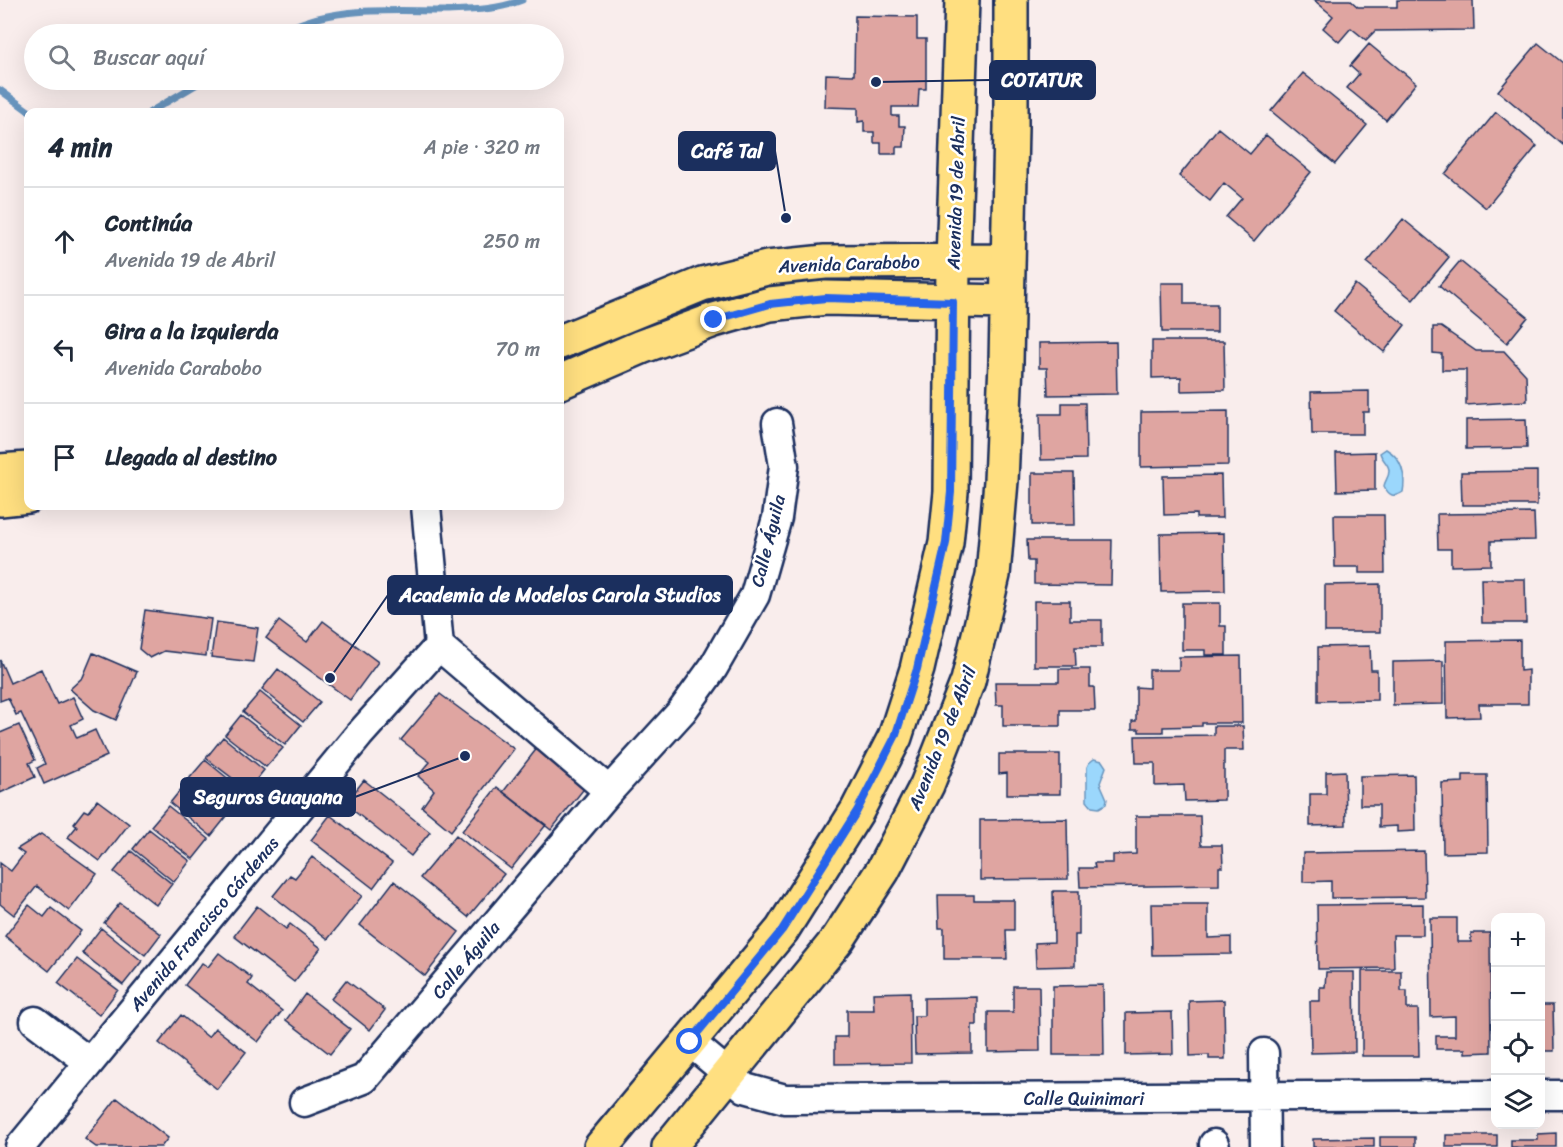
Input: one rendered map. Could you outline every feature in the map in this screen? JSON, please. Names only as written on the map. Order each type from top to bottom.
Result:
[{"type":"main road","name":"Avenida 19 de Abril","points":[[601,1147],[782,930],[857,811],[895,737],[917,669],[946,543],[951,492],[953,302],[962,0]]},
{"type":"main road","name":"Avenida 19 de Abril","points":[[669,1147],[730,1075],[838,939],[883,870],[927,785],[968,681],[993,575],[1001,469],[1011,127],[1011,0]]},
{"type":"main road","name":"Avenida Carabobo","points":[[564,340],[702,284],[767,268],[825,262],[1008,261]]},
{"type":"main road","name":"Avenida Carabobo","points":[[564,380],[693,327],[770,304],[826,298],[1007,303]]},
{"type":"main road","points":[[0,471],[24,469]]},
{"type":"main road","points":[[0,499],[24,496]]},
{"type":"street","name":"Calle Águila","points":[[304,1102],[364,1079],[609,791],[682,711],[713,668],[756,595],[777,519],[784,466],[777,423]]},
{"type":"street","points":[[426,510],[439,646],[609,791]]},
{"type":"street","name":"Avenida Francisco Cárdenas","points":[[20,1147],[359,735],[439,646]]},
{"type":"street","points":[[35,1021],[89,1062]]},
{"type":"street","name":"Calle Quinimari","points":[[690,1042],[745,1088],[785,1099],[1491,1095]]},
{"type":"street","points":[[1264,1053],[1265,1147]]},
{"type":"street","points":[[1545,1095],[1563,1095]]},
{"type":"water","points":[[1386,449],[1396,457],[1402,467],[1403,492],[1397,495],[1390,494],[1384,486],[1389,468],[1380,453]]},
{"type":"water","points":[[1094,759],[1102,761],[1106,767],[1100,783],[1107,799],[1106,804],[1099,808],[1092,807],[1087,801],[1087,767]]},
{"type":"building","points":[[1314,0],[1350,0],[1358,7],[1397,7],[1397,0],[1473,0],[1474,30],[1375,31],[1366,40],[1351,28],[1339,42],[1323,28],[1333,16]]},
{"type":"building","points":[[855,16],[917,17],[917,39],[926,39],[926,89],[919,89],[918,107],[892,107],[892,116],[899,116],[899,126],[905,126],[904,147],[896,147],[896,154],[881,154],[881,143],[874,143],[874,132],[864,132],[864,121],[858,122],[858,108],[825,107],[826,74],[854,75]]},
{"type":"building","points":[[1538,43],[1563,63],[1563,145],[1498,91]]},
{"type":"building","points":[[1369,44],[1416,83],[1386,120],[1347,88],[1359,74],[1350,66]]},
{"type":"building","points":[[1303,73],[1367,125],[1335,164],[1271,111]]},
{"type":"building","points":[[1496,112],[1537,146],[1486,208],[1445,174]]},
{"type":"building","points":[[1218,128],[1250,154],[1266,135],[1311,172],[1254,241],[1226,217],[1242,198],[1224,183],[1210,201],[1179,176]]},
{"type":"building","points":[[1403,219],[1449,257],[1413,300],[1367,263]]},
{"type":"building","points":[[1460,261],[1528,317],[1507,343],[1439,286]]},
{"type":"building","points":[[1161,283],[1184,283],[1184,304],[1217,304],[1217,332],[1162,332]]},
{"type":"building","points":[[1355,284],[1405,325],[1384,352],[1334,311]]},
{"type":"building","points":[[1433,327],[1441,327],[1476,351],[1504,351],[1526,375],[1527,401],[1466,405],[1466,370],[1442,370],[1442,354],[1433,353]]},
{"type":"building","points":[[1152,341],[1224,341],[1225,390],[1181,391],[1181,377],[1152,378]]},
{"type":"building","points":[[1116,342],[1117,394],[1048,395],[1047,368],[1039,368],[1039,343]]},
{"type":"building","points":[[1369,391],[1369,412],[1363,412],[1363,434],[1312,434],[1311,392]]},
{"type":"building","points":[[1062,403],[1085,403],[1086,459],[1041,460],[1040,414],[1062,414]]},
{"type":"building","points":[[1228,411],[1228,465],[1141,467],[1141,412]]},
{"type":"building","points":[[1526,419],[1527,448],[1466,449],[1466,420]]},
{"type":"building","points":[[1375,452],[1375,490],[1337,491],[1336,453]]},
{"type":"building","points":[[1537,471],[1537,505],[1462,505],[1461,472]]},
{"type":"building","points":[[1032,473],[1074,473],[1075,525],[1032,525]]},
{"type":"building","points":[[1221,475],[1222,518],[1196,518],[1196,514],[1164,515],[1163,476]]},
{"type":"building","points":[[1534,513],[1535,540],[1491,541],[1491,565],[1451,566],[1451,549],[1438,549],[1437,514]]},
{"type":"building","points":[[1334,515],[1384,515],[1385,573],[1359,573],[1359,567],[1335,567]]},
{"type":"building","points":[[1224,533],[1225,591],[1161,592],[1160,534]]},
{"type":"building","points":[[1027,540],[1112,540],[1111,585],[1034,584],[1034,561],[1028,561]]},
{"type":"building","points":[[1481,579],[1525,579],[1526,623],[1482,623]]},
{"type":"building","points":[[1380,584],[1380,632],[1325,632],[1325,585]]},
{"type":"building","points":[[1034,601],[1070,601],[1070,620],[1102,620],[1102,647],[1075,647],[1076,666],[1034,666]]},
{"type":"building","points":[[1182,603],[1220,603],[1220,626],[1226,626],[1226,655],[1205,655],[1205,650],[1182,650]]},
{"type":"building","points":[[145,610],[211,619],[206,656],[164,651],[150,658],[139,649]]},
{"type":"building","points":[[279,621],[307,642],[323,621],[378,662],[350,700],[266,638]]},
{"type":"building","points":[[216,622],[258,628],[253,662],[211,657]]},
{"type":"building","points":[[1520,640],[1520,671],[1528,670],[1528,704],[1479,704],[1480,717],[1447,718],[1446,641]]},
{"type":"building","points":[[1370,646],[1371,670],[1377,670],[1377,700],[1318,701],[1318,647]]},
{"type":"building","points":[[93,653],[137,672],[116,720],[94,710],[70,689],[83,677]]},
{"type":"building","points":[[1241,656],[1242,723],[1202,723],[1202,726],[1163,727],[1163,732],[1139,732],[1139,729],[1132,729],[1132,721],[1136,721],[1136,687],[1149,688],[1149,670],[1179,670],[1179,657]]},
{"type":"building","points":[[0,660],[10,683],[41,669],[57,704],[73,697],[83,719],[71,725],[77,738],[95,730],[107,756],[44,784],[37,768],[45,764],[21,713],[16,715],[8,698],[0,701]]},
{"type":"building","points":[[1443,661],[1443,704],[1393,705],[1393,662]]},
{"type":"building","points":[[278,669],[320,702],[303,722],[262,689]]},
{"type":"building","points":[[1059,669],[1090,669],[1090,687],[1094,687],[1095,710],[1060,710],[1060,726],[1003,726],[1003,705],[996,705],[995,682],[1059,682]]},
{"type":"building","points":[[260,692],[301,725],[285,745],[243,712]]},
{"type":"building","points":[[440,694],[514,749],[451,831],[422,807],[434,790],[418,776],[430,762],[401,740]]},
{"type":"building","points":[[241,715],[283,748],[266,767],[225,735]]},
{"type":"building","points":[[19,725],[35,760],[29,763],[35,777],[0,793],[0,733]]},
{"type":"building","points":[[1214,726],[1243,726],[1244,750],[1224,750],[1224,800],[1185,801],[1184,785],[1155,786],[1155,763],[1136,763],[1135,736],[1214,735]]},
{"type":"building","points":[[223,737],[264,770],[248,790],[206,758]]},
{"type":"building","points":[[538,747],[587,785],[551,830],[503,792]]},
{"type":"building","points":[[999,754],[1060,754],[1060,794],[1007,794],[1007,773],[999,774]]},
{"type":"building","points":[[205,760],[246,793],[229,813],[188,780]]},
{"type":"building","points":[[1345,771],[1346,825],[1310,826],[1310,794],[1326,794],[1326,772]]},
{"type":"building","points":[[1414,775],[1415,831],[1397,832],[1397,826],[1379,827],[1379,805],[1360,805],[1360,776]]},
{"type":"building","points":[[1463,775],[1487,775],[1488,852],[1443,853],[1442,783],[1463,782]]},
{"type":"building","points":[[364,780],[430,832],[411,856],[345,804]]},
{"type":"building","points":[[186,783],[227,816],[211,836],[170,803]]},
{"type":"building","points":[[497,787],[546,825],[511,869],[462,831]]},
{"type":"building","points":[[97,800],[129,824],[100,861],[68,837],[77,826],[74,823],[84,810],[88,812]]},
{"type":"building","points":[[168,806],[209,839],[193,859],[151,826]]},
{"type":"building","points":[[330,815],[392,863],[373,888],[311,840]]},
{"type":"building","points":[[1136,816],[1200,816],[1201,845],[1222,845],[1223,867],[1219,867],[1219,885],[1080,887],[1079,868],[1095,868],[1094,863],[1113,863],[1113,855],[1136,854]]},
{"type":"building","points":[[1067,819],[1068,879],[980,880],[980,820]]},
{"type":"building","points":[[149,829],[190,861],[174,882],[133,849]]},
{"type":"building","points":[[41,834],[97,874],[69,911],[37,886],[14,915],[0,904],[0,863],[11,871],[24,854],[17,849]]},
{"type":"building","points":[[456,835],[504,874],[468,917],[420,878]]},
{"type":"building","points":[[131,851],[172,884],[156,905],[114,872]]},
{"type":"building","points":[[1424,851],[1425,897],[1331,898],[1331,881],[1303,882],[1303,853]]},
{"type":"building","points":[[312,857],[362,896],[328,939],[273,896],[290,875],[295,878]]},
{"type":"building","points":[[394,881],[459,932],[425,976],[360,925]]},
{"type":"building","points":[[1053,891],[1079,891],[1079,935],[1075,935],[1075,966],[1036,967],[1035,943],[1054,942]]},
{"type":"building","points":[[938,895],[974,895],[974,900],[1014,900],[1014,930],[1006,930],[1007,959],[944,959],[944,928],[939,928]]},
{"type":"building","points":[[120,903],[161,934],[145,955],[104,923]]},
{"type":"building","points":[[1151,904],[1208,904],[1208,938],[1231,937],[1231,954],[1152,955]]},
{"type":"building","points":[[1423,904],[1423,935],[1393,935],[1394,968],[1318,969],[1317,905]]},
{"type":"building","points":[[29,905],[44,917],[51,908],[81,931],[49,971],[5,936]]},
{"type":"building","points":[[257,906],[286,929],[290,924],[321,948],[294,982],[234,936]]},
{"type":"building","points":[[1430,918],[1457,918],[1457,942],[1471,942],[1471,933],[1490,933],[1491,1052],[1465,1053],[1465,1049],[1436,1049],[1436,1036],[1455,1036],[1455,1016],[1431,1017]]},
{"type":"building","points":[[101,928],[142,961],[123,985],[82,953]]},
{"type":"building","points":[[219,953],[252,978],[248,984],[282,1011],[258,1042],[185,985],[202,963],[208,967]]},
{"type":"building","points":[[77,959],[118,990],[99,1015],[58,983]]},
{"type":"building","points":[[1362,971],[1401,971],[1401,991],[1407,991],[1407,1009],[1418,1009],[1419,1056],[1362,1056]]},
{"type":"building","points":[[1326,972],[1354,972],[1355,1052],[1311,1053],[1310,1001],[1320,1001],[1320,987],[1325,987]]},
{"type":"building","points":[[346,980],[385,1010],[370,1030],[331,999]]},
{"type":"building","points":[[1103,985],[1104,1055],[1053,1055],[1053,986]]},
{"type":"building","points":[[1013,986],[1039,986],[1040,1051],[988,1052],[988,1012],[1013,1012]]},
{"type":"building","points":[[910,992],[911,1063],[835,1064],[835,1037],[847,1037],[847,1010],[874,1010],[873,993]]},
{"type":"building","points":[[305,994],[350,1029],[330,1054],[286,1020]]},
{"type":"building","points":[[977,997],[977,1025],[972,1025],[972,1053],[915,1054],[914,1016],[924,1016],[924,998]]},
{"type":"building","points":[[1224,1000],[1225,1059],[1209,1059],[1209,1055],[1190,1056],[1189,1001]]},
{"type":"building","points":[[1545,1005],[1553,1005],[1554,1051],[1545,1051]]},
{"type":"building","points":[[1172,1012],[1173,1054],[1126,1055],[1126,1013]]},
{"type":"building","points":[[181,1015],[208,1037],[215,1028],[246,1052],[217,1089],[159,1043]]},
{"type":"building","points":[[117,1098],[168,1138],[161,1147],[96,1147],[85,1139]]},
{"type":"building","points":[[1556,1133],[1556,1147],[1511,1147],[1511,1140],[1538,1140],[1538,1134]]},
{"type":"building","points":[[1446,1135],[1497,1135],[1497,1147],[1446,1147]]},
{"type":"building","points":[[1380,1137],[1415,1137],[1415,1147],[1380,1147]]},
{"type":"building","points":[[1374,1138],[1374,1147],[1313,1147],[1313,1139]]},
{"type":"waterway","points":[[301,24],[338,14],[475,10],[504,6],[522,0]]},
{"type":"waterway","points":[[0,90],[25,108]]},
{"type":"waterway","points":[[157,108],[187,90]]},
{"type":"place","name":"COTATUR","points":[[876,82]]},
{"type":"place","name":"Café Tal","points":[[786,218]]},
{"type":"place","name":"Academia de Modelos Carola Studios","points":[[330,678]]},
{"type":"place","name":"Seguros Guayana","points":[[465,756]]},
{"type":"route","points":[[690,1042],[782,930],[857,811],[895,737],[917,669],[946,543],[951,492],[953,302],[826,298],[770,304],[714,320]]}]
